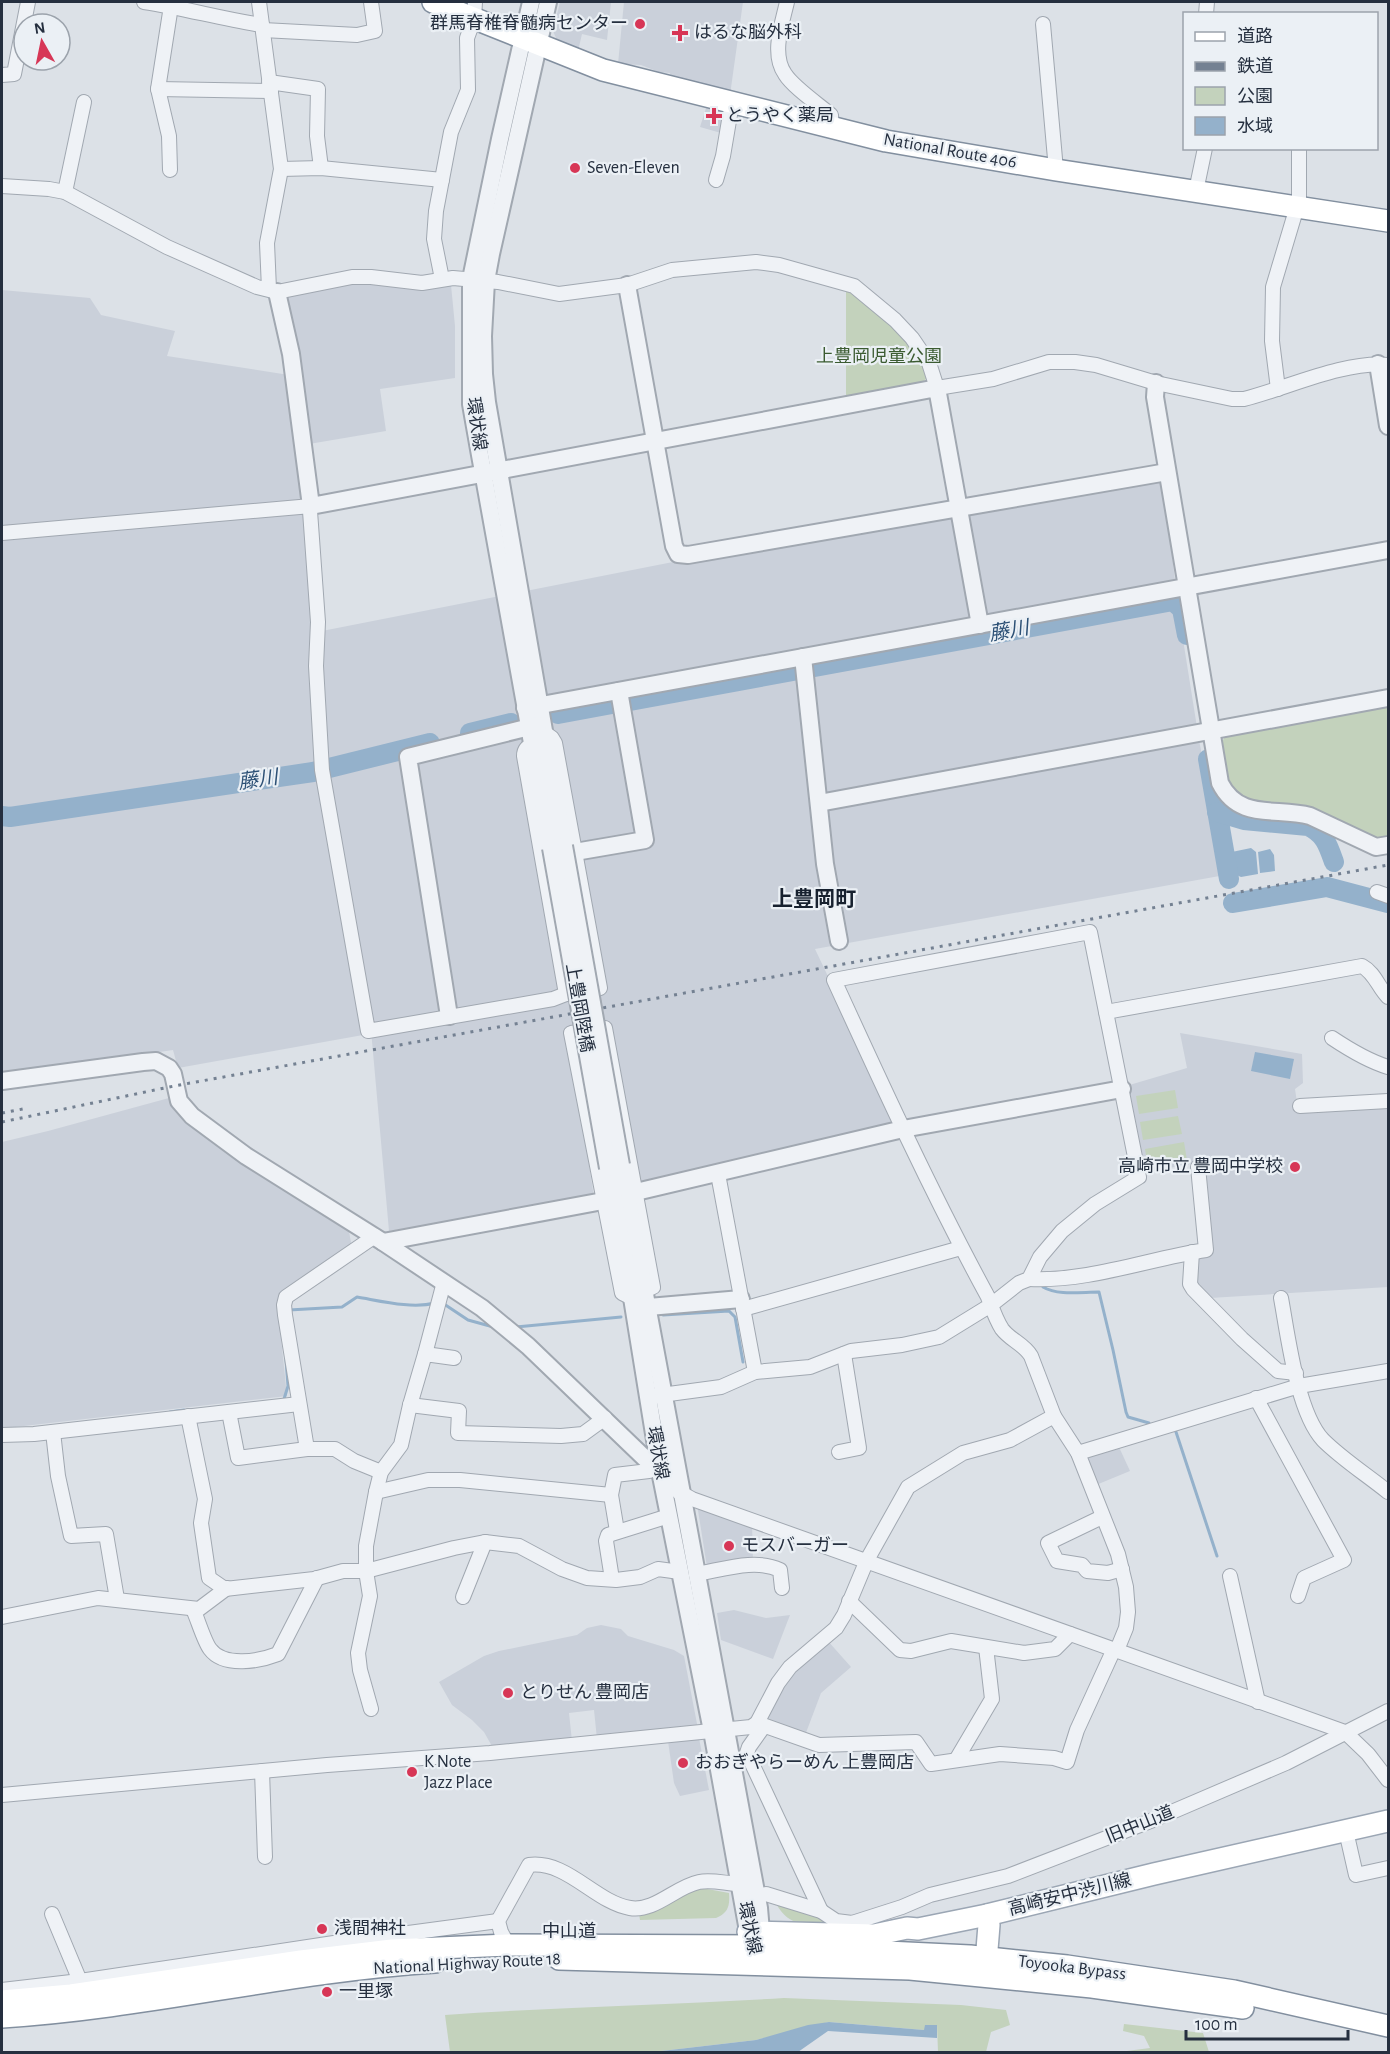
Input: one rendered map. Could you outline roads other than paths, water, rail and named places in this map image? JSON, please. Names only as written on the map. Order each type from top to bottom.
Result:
[{"type":"main road","points":[[433,2],[474,10],[530,41]]},
{"type":"main road","name":"National Route 406","points":[[530,41],[603,70],[832,128],[926,148],[1389,221]]},
{"type":"main road","name":"高崎安中渋川線","points":[[756,1944],[874,1935],[908,1928],[918,1929],[1389,1821]]},
{"type":"main road","points":[[986,1966],[989,1925],[987,1915]]},
{"type":"main road","name":"中山道","points":[[502,1933],[756,1944]]},
{"type":"main road","name":"National Highway Route 18","points":[[2,2001],[71,1995],[502,1933]]},
{"type":"main road","name":"National Highway Route 18","points":[[2,2017],[75,2010],[314,1975],[408,1964],[557,1959],[756,1944]]},
{"type":"main road","name":"Toyooka Bypass","points":[[756,1944],[900,1969],[986,1966],[1121,1974],[1234,1991],[1389,2026]]},
{"type":"main road","name":"Toyooka Bypass","points":[[986,1966],[1092,1987],[1232,2006],[1389,2041]]},
{"type":"street","points":[[2,75],[14,74],[23,2]]},
{"type":"street","points":[[144,2],[171,6],[262,28],[357,35],[375,31],[370,2]]},
{"type":"street","points":[[259,2],[281,169],[267,243],[273,291],[291,354],[311,506],[318,622],[316,666],[321,770],[368,1031],[553,999],[566,994],[600,988],[558,849]]},
{"type":"street","name":"環状線","points":[[531,2],[530,41],[479,280],[471,404],[491,473],[558,849]]},
{"type":"street","name":"環状線","points":[[530,41],[548,2]]},
{"type":"street","points":[[787,2],[779,38],[779,63],[789,79],[831,115],[832,128]]},
{"type":"street","points":[[170,170],[169,136],[158,89],[171,6]]},
{"type":"street","points":[[442,279],[434,239],[436,211],[451,132],[468,90],[467,38],[474,10]]},
{"type":"street","points":[[1043,24],[1056,170]]},
{"type":"street","points":[[158,89],[270,86],[318,89],[317,136],[321,168]]},
{"type":"street","points":[[65,192],[84,102]]},
{"type":"street","points":[[716,180],[723,156],[732,103]]},
{"type":"street","points":[[1196,191],[1204,150]]},
{"type":"street","points":[[1278,389],[1272,341],[1273,287],[1299,200],[1299,150]]},
{"type":"street","points":[[281,169],[321,168],[442,180]]},
{"type":"street","points":[[2,186],[65,192],[177,252],[257,287],[273,291],[371,277],[422,283],[453,278],[479,280],[559,294],[627,285],[672,270],[756,262],[778,265],[854,286],[895,320],[912,338],[929,363],[937,388],[980,625]]},
{"type":"street","points":[[627,285],[674,546],[678,554],[688,555],[1167,472]]},
{"type":"street","points":[[2,533],[311,506],[993,379],[1049,362],[1096,365],[1156,383],[1232,399],[1244,399],[1343,369],[1383,365],[1389,426]]},
{"type":"street","points":[[1156,383],[1155,397],[1210,731],[1220,783],[1225,794],[1243,807],[1256,811],[1300,813],[1376,847],[1389,845]]},
{"type":"street","points":[[533,706],[1389,550]]},
{"type":"street","points":[[803,657],[825,864],[839,941]]},
{"type":"street","points":[[558,849],[645,840],[619,691]]},
{"type":"street","points":[[819,802],[1389,698]]},
{"type":"street","points":[[449,1016],[408,757],[537,732],[552,738],[555,743],[566,994]]},
{"type":"street","name":"上豊岡陸橋","points":[[558,849],[614,1166]]},
{"type":"street","points":[[2,1795],[490,1753],[761,1725],[819,1745],[916,1742],[931,1764],[1000,1754],[1054,1758],[1067,1762],[1077,1730],[1126,1628],[1128,1612],[1126,1587],[1118,1554],[1078,1453],[1054,1416],[1031,1356],[1027,1349],[1003,1330],[903,1129],[834,980],[1090,932],[1139,1177],[1095,1204],[1062,1231],[1040,1257],[1029,1279]]},
{"type":"street","points":[[1106,1012],[1362,966],[1372,973],[1382,991],[1389,997]]},
{"type":"street","points":[[639,1301],[653,1287],[605,1028],[571,1033],[622,1293],[639,1301],[742,1304],[961,1248]]},
{"type":"street","points":[[1332,1038],[1357,1054],[1389,1067]]},
{"type":"street","points":[[2,1081],[143,1062],[156,1061],[163,1064],[173,1074],[179,1101],[192,1116],[246,1156],[379,1239],[482,1308],[528,1346],[681,1493],[692,1499],[1345,1732],[1368,1754],[1389,1780]]},
{"type":"street","points":[[636,1192],[903,1129],[1122,1089]]},
{"type":"street","points":[[1300,1106],[1389,1101]]},
{"type":"street","name":"環状線","points":[[614,1166],[639,1301],[664,1395],[681,1493],[688,1573],[719,1730],[757,1896],[756,1944]]},
{"type":"street","points":[[647,1397],[721,1387],[754,1372],[810,1367],[851,1351],[902,1345],[939,1337],[991,1305],[1019,1283],[1029,1279],[1106,1272],[1179,1253],[1206,1250],[1198,1167]]},
{"type":"street","points":[[718,1174],[754,1372]]},
{"type":"street","points":[[307,1449],[285,1315],[286,1297],[379,1239],[603,1201]]},
{"type":"street","points":[[1192,1252],[1190,1284],[1192,1289],[1278,1371],[1297,1379]]},
{"type":"street","points":[[371,1709],[360,1670],[358,1653],[370,1596],[366,1571],[366,1546],[381,1472],[401,1445],[444,1282]]},
{"type":"street","points":[[1281,1298],[1297,1379],[1313,1425],[1323,1439],[1389,1492]]},
{"type":"street","name":"環状線","points":[[639,1301],[655,1467],[688,1573]]},
{"type":"street","points":[[425,1354],[454,1359]]},
{"type":"street","points":[[839,1452],[859,1448],[844,1354]]},
{"type":"street","points":[[1078,1453],[1256,1398],[1297,1379],[1389,1371]]},
{"type":"street","points":[[1256,1398],[1344,1560],[1304,1578],[1299,1596]]},
{"type":"street","points":[[2,1435],[53,1432],[299,1404]]},
{"type":"street","points":[[410,1405],[459,1411],[458,1433],[561,1436],[583,1434],[605,1418]]},
{"type":"street","points":[[229,1412],[238,1458],[307,1449],[335,1449],[354,1461],[381,1472]]},
{"type":"street","points":[[188,1416],[205,1498],[201,1523],[209,1578],[225,1588],[317,1578],[343,1571],[366,1571],[485,1542],[519,1546],[562,1569],[587,1578],[640,1577],[658,1569],[688,1573],[763,1565],[780,1570],[782,1587]]},
{"type":"street","points":[[821,1911],[747,1754],[778,1683],[790,1666],[836,1628],[844,1615],[867,1560],[908,1487],[963,1453],[1010,1440],[1054,1416]]},
{"type":"street","points":[[53,1432],[58,1476],[71,1536],[106,1534],[117,1599]]},
{"type":"street","points":[[617,1531],[611,1495],[615,1475],[649,1471],[655,1467]]},
{"type":"street","points":[[376,1491],[428,1480],[460,1480],[611,1495]]},
{"type":"street","points":[[612,1579],[606,1541],[608,1535],[669,1516]]},
{"type":"street","points":[[1102,1517],[1048,1543],[1057,1561],[1082,1565],[1087,1570],[1108,1573],[1122,1569]]},
{"type":"street","points":[[463,1597],[485,1542]]},
{"type":"street","points":[[1230,1576],[1258,1702]]},
{"type":"street","points":[[193,1609],[208,1647],[214,1654],[231,1660],[266,1659],[278,1654],[317,1578]]},
{"type":"street","points":[[2,1617],[98,1598],[199,1609],[227,1588]]},
{"type":"street","points":[[849,1601],[900,1650],[911,1651],[951,1641],[1024,1653],[1055,1648],[1070,1634]]},
{"type":"street","points":[[956,1760],[992,1699],[986,1647]]},
{"type":"street","name":"旧中山道","points":[[757,1896],[766,1894],[821,1911],[836,1921],[852,1923],[902,1907],[930,1895],[1008,1876],[1153,1820],[1286,1763],[1389,1711]]},
{"type":"street","name":"環状線","points":[[719,1730],[740,1884],[756,1944]]},
{"type":"street","points":[[262,1771],[265,1857]]},
{"type":"street","points":[[1347,1831],[1356,1875],[1389,1868]]},
{"type":"street","points":[[2,1990],[80,1982],[345,1941],[502,1933],[529,1865],[541,1863],[557,1869],[612,1901],[629,1908],[643,1908],[700,1882],[740,1884]]},
{"type":"street","points":[[902,1907],[908,1928]]},
{"type":"street","points":[[52,1914],[80,1982]]},
{"type":"water","points":[[1251,848],[1256,852],[1258,874],[1241,877],[1230,872],[1227,853]]},
{"type":"water","points":[[1270,849],[1274,855],[1275,871],[1260,873],[1258,852]]},
{"type":"water","points":[[1255,1052],[1294,1059],[1290,1079],[1251,1071]]},
{"type":"water","points":[[829,2022],[924,2030],[925,2025],[937,2025],[937,2038],[828,2031],[798,2052],[653,2052],[756,2040],[808,2025]]},
{"type":"waterway","name":"藤川","points":[[630,701],[1173,601],[1182,609],[1187,635]]},
{"type":"waterway","name":"藤川","points":[[558,714],[612,704]]},
{"type":"waterway","name":"藤川","points":[[470,733],[511,723]]},
{"type":"waterway","name":"藤川","points":[[2,816],[10,817],[313,772],[430,743]]},
{"type":"waterway","name":"藤川","points":[[1208,759],[1229,879]]},
{"type":"waterway","name":"藤川","points":[[1217,812],[1244,820],[1308,826],[1322,836],[1334,862]]},
{"type":"waterway","name":"藤川","points":[[1233,903],[1327,887],[1388,903]]},
{"type":"waterway","points":[[1042,1284],[1043,1287],[1056,1292],[1099,1292],[1126,1412],[1128,1417],[1149,1423]]},
{"type":"waterway","points":[[289,1310],[342,1307],[357,1297],[407,1305],[435,1303]]},
{"type":"waterway","points":[[444,1304],[468,1320],[497,1328]]},
{"type":"waterway","points":[[663,1315],[729,1311],[735,1317],[743,1362]]},
{"type":"waterway","points":[[516,1327],[621,1317]]},
{"type":"waterway","points":[[284,1399],[288,1386],[286,1360]]},
{"type":"waterway","points":[[170,1412],[184,1410]]},
{"type":"waterway","points":[[1176,1432],[1217,1556]]},
{"type":"railway","points":[[2,1122],[174,1086],[1388,865]]},
{"type":"railway","points":[[2,1113],[28,1108]]},
{"type":"place","name":"群馬脊椎脊髄病センター","points":[[640,24]]},
{"type":"place","name":"はるな脳外科","points":[[680,33]]},
{"type":"place","name":"とうやく薬局","points":[[714,116]]},
{"type":"place","name":"Seven-Eleven","points":[[575,168]]},
{"type":"place","name":"高崎市立 豊岡中学校","points":[[1295,1167]]},
{"type":"place","name":"モスバーガー","points":[[729,1546]]},
{"type":"place","name":"とりせん 豊岡店","points":[[508,1693]]},
{"type":"place","name":"おおぎやらーめん 上豊岡店","points":[[683,1763]]},
{"type":"place","name":"K Note Jazz Place","points":[[412,1772]]},
{"type":"place","name":"浅間神社","points":[[322,1929]]},
{"type":"place","name":"一里塚","points":[[327,1992]]},
{"type":"district","name":"上豊岡町","points":[[814,899]]},
{"type":"park label","name":"上豊岡児童公園","points":[[879,357]]}]
